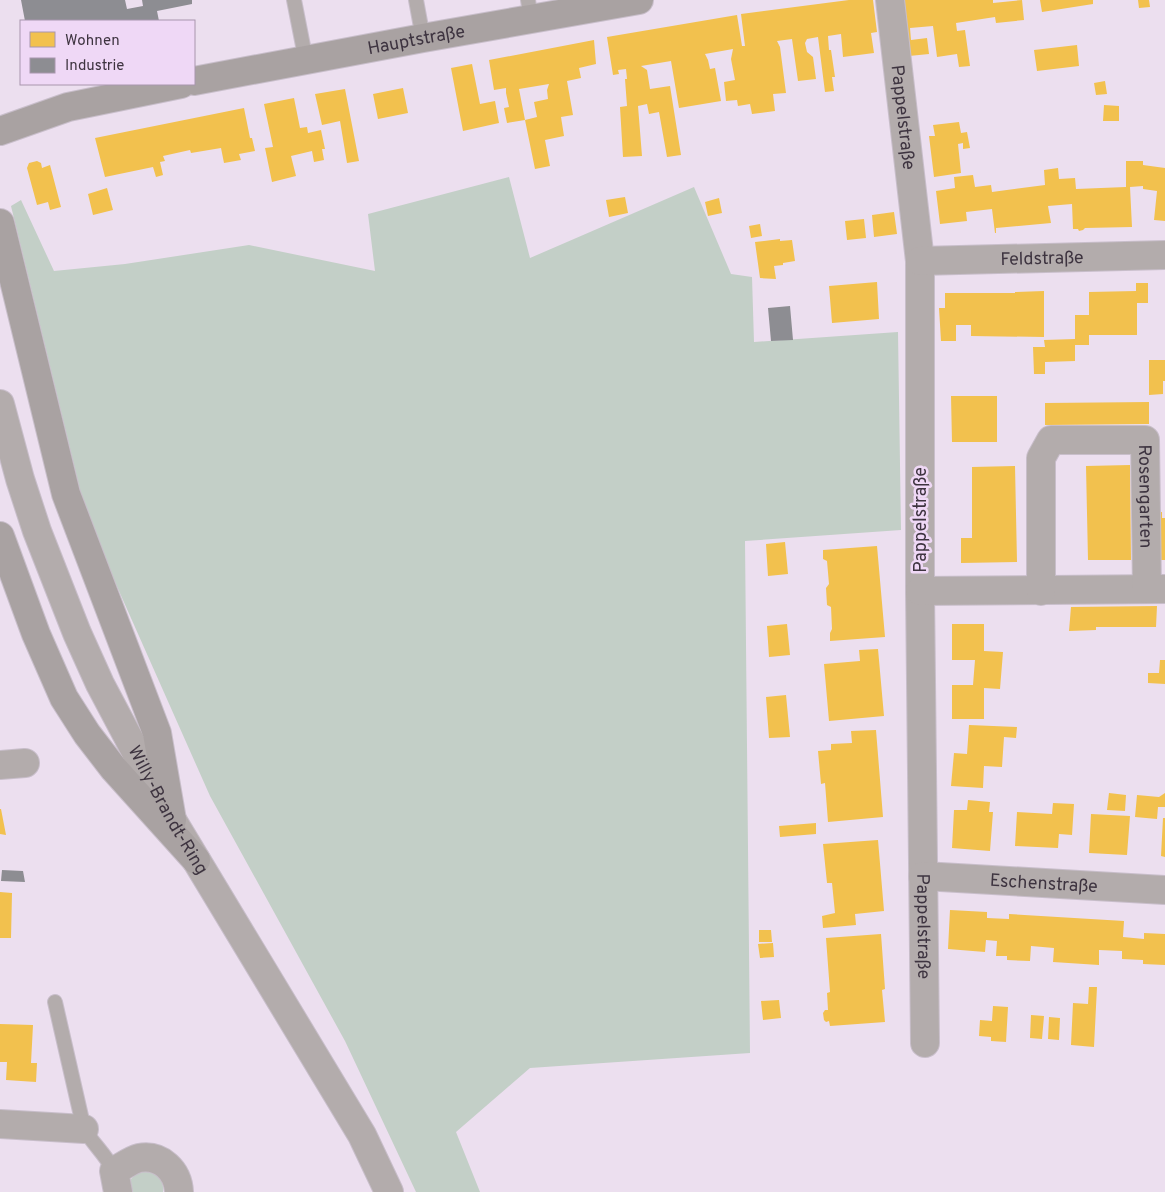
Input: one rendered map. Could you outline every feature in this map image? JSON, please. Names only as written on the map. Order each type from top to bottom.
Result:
[{"type":"main road","name":"Hauptstraße","points":[[195,81],[423,38],[529,9],[639,0]]},
{"type":"main road","points":[[0,131],[68,107],[176,85]]},
{"type":"main road","points":[[0,223],[66,494],[157,732],[172,820]]},
{"type":"main road","points":[[0,536],[36,634],[64,698],[87,734],[114,769],[196,860]]},
{"type":"street","name":"Pappelstraße","points":[[890,0],[920,261],[920,591],[925,1043]]},
{"type":"street","name":"Feldstraße","points":[[920,261],[1165,255]]},
{"type":"street","name":"Willy-Brandt-Ring","points":[[0,404],[20,479],[37,531],[77,633],[100,684],[172,820],[362,1135],[389,1192]]},
{"type":"street","name":"Rosengarten","points":[[920,591],[1041,590],[1156,589],[1146,440],[1051,440],[1040,458],[1041,590]]},
{"type":"street","name":"Eschenstraße","points":[[923,876],[1165,890]]},
{"type":"street","points":[[0,1124],[84,1129]]},
{"type":"street","points":[[116,1181],[138,1158],[150,1158],[160,1160],[174,1173],[178,1182],[179,1192]]},
{"type":"lane","points":[[294,0],[306,61]]},
{"type":"lane","points":[[416,0],[423,38]]},
{"type":"lane","points":[[55,1002],[84,1129],[108,1160],[116,1181]]},
{"type":"shaded area","points":[[509,177],[530,258],[694,187],[731,274],[752,277],[754,342],[898,332],[901,530],[745,541],[750,1053],[530,1068],[456,1132],[480,1192],[416,1192],[345,1041],[210,796],[87,519],[11,206],[21,200],[54,271],[125,264],[249,245],[375,271],[368,214]]},
{"type":"shaded area","points":[[141,1171],[150,1172],[158,1176],[162,1183],[163,1192],[129,1192],[129,1182]]},
{"type":"building: Wohnen","points":[[849,0],[873,0],[877,32],[871,33],[874,53],[843,57],[841,34],[828,36],[835,77],[832,77],[834,91],[825,92],[818,37],[807,39],[805,43],[807,52],[813,57],[816,79],[798,81],[792,39],[777,41],[780,47],[786,93],[773,94],[775,111],[752,114],[750,104],[738,106],[737,100],[726,101],[724,82],[735,80],[731,59],[733,49],[705,54],[710,69],[715,68],[721,101],[679,108],[671,61],[641,66],[647,70],[650,89],[670,86],[681,155],[667,157],[659,112],[649,114],[647,104],[638,106],[642,156],[623,157],[620,107],[627,106],[626,69],[618,70],[619,74],[613,75],[607,37],[737,15],[742,46],[745,46],[741,14]]},
{"type":"building: Wohnen","points":[[902,0],[993,0],[993,3],[1022,0],[1024,20],[996,23],[995,17],[956,23],[957,31],[965,30],[970,66],[959,67],[957,54],[937,57],[933,26],[910,28],[911,40],[927,38],[929,54],[909,56]]},
{"type":"building: Wohnen","points":[[1040,0],[1093,0],[1093,4],[1042,12]]},
{"type":"building: Wohnen","points":[[1138,0],[1149,0],[1150,7],[1139,8]]},
{"type":"building: Wohnen","points":[[594,40],[596,64],[579,68],[581,78],[567,81],[573,115],[561,117],[564,136],[545,140],[550,166],[535,169],[525,120],[507,123],[504,108],[509,107],[506,88],[494,90],[489,60]],"holes":[[[549,84],[547,90],[548,99],[534,102],[537,117],[525,120],[519,89]]]},
{"type":"building: Wohnen","points":[[1077,45],[1079,66],[1037,71],[1034,50]]},
{"type":"building: Wohnen","points":[[472,64],[480,104],[495,101],[499,123],[463,131],[451,68]]},
{"type":"building: Wohnen","points":[[1105,81],[1107,94],[1096,95],[1094,83]]},
{"type":"building: Wohnen","points":[[403,88],[408,113],[378,119],[373,94]]},
{"type":"building: Wohnen","points":[[345,89],[359,161],[347,163],[340,121],[322,125],[315,94]]},
{"type":"building: Wohnen","points":[[294,98],[300,128],[307,127],[308,133],[321,130],[325,149],[322,149],[324,160],[314,162],[312,151],[291,156],[296,176],[272,182],[265,148],[273,147],[264,104]]},
{"type":"building: Wohnen","points":[[1104,105],[1119,106],[1119,121],[1103,121]]},
{"type":"building: Wohnen","points":[[244,108],[250,138],[252,138],[255,151],[239,154],[241,160],[224,163],[221,148],[191,153],[190,150],[163,156],[165,161],[160,162],[163,175],[156,177],[153,167],[105,177],[95,138]]},
{"type":"building: Wohnen","points":[[959,122],[961,133],[967,132],[970,148],[963,149],[963,143],[958,144],[961,173],[934,177],[929,136],[935,136],[933,125]]},
{"type":"building: Wohnen","points":[[37,161],[41,163],[42,168],[50,165],[61,207],[50,210],[48,202],[37,205],[27,168],[29,163]]},
{"type":"building: Wohnen","points":[[1126,161],[1143,161],[1143,165],[1165,168],[1165,221],[1154,220],[1157,191],[1143,189],[1143,186],[1130,187],[1132,227],[1085,228],[1079,231],[1078,229],[1073,229],[1072,204],[1048,206],[1051,223],[996,228],[996,233],[992,209],[966,212],[967,221],[940,224],[936,191],[955,188],[954,177],[973,175],[975,187],[991,185],[992,192],[1045,185],[1044,170],[1058,168],[1059,179],[1075,178],[1076,189],[1126,187]]},
{"type":"building: Wohnen","points":[[107,188],[113,210],[93,215],[88,194]]},
{"type":"building: Wohnen","points":[[625,197],[628,213],[609,217],[606,200]]},
{"type":"building: Wohnen","points":[[719,198],[722,213],[708,216],[705,202]]},
{"type":"building: Wohnen","points":[[894,212],[897,234],[874,237],[872,215]]},
{"type":"building: Wohnen","points":[[864,219],[866,238],[847,240],[845,221]]},
{"type":"building: Wohnen","points":[[760,224],[762,236],[751,238],[749,226]]},
{"type":"building: Wohnen","points":[[780,239],[780,241],[792,240],[795,261],[774,266],[776,279],[760,278],[755,242]]},
{"type":"building: Wohnen","points":[[877,282],[879,319],[832,323],[829,286]]},
{"type":"building: Wohnen","points":[[1136,283],[1148,283],[1148,303],[1137,303],[1137,335],[1089,335],[1089,345],[1075,345],[1075,361],[1045,362],[1045,374],[1034,374],[1033,347],[1045,347],[1044,340],[1075,339],[1075,315],[1089,315],[1089,292],[1136,291]]},
{"type":"building: Wohnen","points":[[1044,291],[1044,337],[971,336],[971,325],[956,325],[956,341],[941,341],[939,308],[945,308],[945,293]]},
{"type":"building: Wohnen","points":[[1149,360],[1165,360],[1163,394],[1149,395]]},
{"type":"building: Wohnen","points":[[951,396],[997,396],[997,442],[952,442]]},
{"type":"building: Wohnen","points":[[1149,402],[1149,424],[1045,425],[1045,403]]},
{"type":"building: Wohnen","points":[[1130,465],[1131,560],[1088,560],[1086,466]]},
{"type":"building: Wohnen","points":[[1015,466],[1017,562],[961,563],[961,538],[972,538],[972,467]]},
{"type":"building: Wohnen","points":[[1150,512],[1162,512],[1162,518],[1165,518],[1165,560],[1150,560]]},
{"type":"building: Wohnen","points":[[785,542],[788,574],[768,576],[766,544]]},
{"type":"building: Wohnen","points":[[877,546],[885,637],[830,641],[832,629],[831,607],[827,605],[826,588],[829,584],[827,561],[823,559],[823,550]]},
{"type":"building: Wohnen","points":[[1157,606],[1156,627],[1096,627],[1096,630],[1069,631],[1071,607]]},
{"type":"building: Wohnen","points":[[787,624],[790,655],[769,657],[767,626]]},
{"type":"building: Wohnen","points":[[952,624],[984,624],[984,651],[1003,652],[1000,689],[984,688],[984,719],[952,719],[952,685],[973,685],[975,660],[952,660]]},
{"type":"building: Wohnen","points":[[878,649],[884,716],[829,721],[824,664],[860,661],[859,650]]},
{"type":"building: Wohnen","points":[[1160,660],[1165,660],[1165,684],[1148,683],[1148,673],[1159,673]]},
{"type":"building: Wohnen","points":[[786,695],[790,737],[769,738],[766,697]]},
{"type":"building: Wohnen","points":[[969,725],[1017,727],[1016,738],[1004,737],[1002,767],[984,766],[983,788],[951,786],[954,753],[967,754]]},
{"type":"building: Wohnen","points":[[876,730],[883,817],[828,822],[825,783],[821,784],[818,751],[831,750],[831,744],[852,743],[851,731]]},
{"type":"building: Wohnen","points":[[1109,793],[1126,795],[1125,811],[1107,810]]},
{"type":"building: Wohnen","points":[[1165,793],[1165,807],[1158,807],[1157,819],[1135,817],[1137,795],[1159,797]]},
{"type":"building: Wohnen","points":[[968,800],[990,802],[989,812],[993,812],[990,851],[952,848],[954,810],[967,810]]},
{"type":"building: Wohnen","points":[[1053,803],[1074,804],[1072,835],[1059,834],[1058,848],[1015,846],[1017,812],[1052,814]]},
{"type":"building: Wohnen","points":[[1,809],[6,835],[0,834]]},
{"type":"building: Wohnen","points":[[1091,814],[1130,816],[1127,855],[1089,853]]},
{"type":"building: Wohnen","points":[[1163,818],[1165,818],[1165,857],[1161,856]]},
{"type":"building: Wohnen","points":[[816,823],[816,834],[780,837],[779,826]]},
{"type":"building: Wohnen","points":[[878,840],[884,911],[855,914],[856,925],[823,928],[822,916],[835,913],[832,883],[827,883],[823,844]]},
{"type":"building: Wohnen","points":[[0,892],[12,893],[11,938],[0,938]]},
{"type":"building: Wohnen","points":[[950,910],[987,912],[987,918],[1009,919],[1009,914],[1124,921],[1123,937],[1144,939],[1144,933],[1165,934],[1165,965],[1143,964],[1143,960],[1122,959],[1122,951],[1099,950],[1099,965],[1053,962],[1054,948],[1031,946],[1030,961],[1007,960],[1007,956],[996,956],[997,941],[986,940],[985,952],[948,949]]},
{"type":"building: Wohnen","points":[[759,930],[771,930],[772,942],[759,942]]},
{"type":"building: Wohnen","points":[[881,934],[885,989],[882,990],[885,1022],[830,1026],[829,1021],[826,1022],[824,1020],[823,1013],[825,1010],[828,1010],[827,993],[830,992],[826,938]]},
{"type":"building: Wohnen","points":[[773,943],[774,957],[760,958],[758,944]]},
{"type":"building: Wohnen","points":[[1089,987],[1097,987],[1094,1047],[1071,1045],[1073,1003],[1088,1004]]},
{"type":"building: Wohnen","points":[[779,1000],[781,1018],[763,1020],[761,1001]]},
{"type":"building: Wohnen","points":[[993,1006],[1008,1007],[1006,1042],[991,1041],[991,1037],[979,1036],[980,1020],[992,1021]]},
{"type":"building: Wohnen","points":[[1031,1015],[1044,1016],[1042,1039],[1030,1038]]},
{"type":"building: Wohnen","points":[[1049,1017],[1060,1018],[1059,1040],[1048,1039]]},
{"type":"building: Wohnen","points":[[0,1024],[33,1025],[31,1063],[37,1063],[36,1082],[6,1080],[7,1062],[0,1062]]},
{"type":"building: Industrie","points":[[21,0],[125,0],[127,9],[143,6],[142,0],[192,0],[192,4],[157,11],[159,20],[25,20]]},
{"type":"building: Industrie","points":[[790,306],[793,340],[771,341],[768,308]]},
{"type":"building: Industrie","points":[[2,870],[23,871],[25,882],[1,881]]}]
